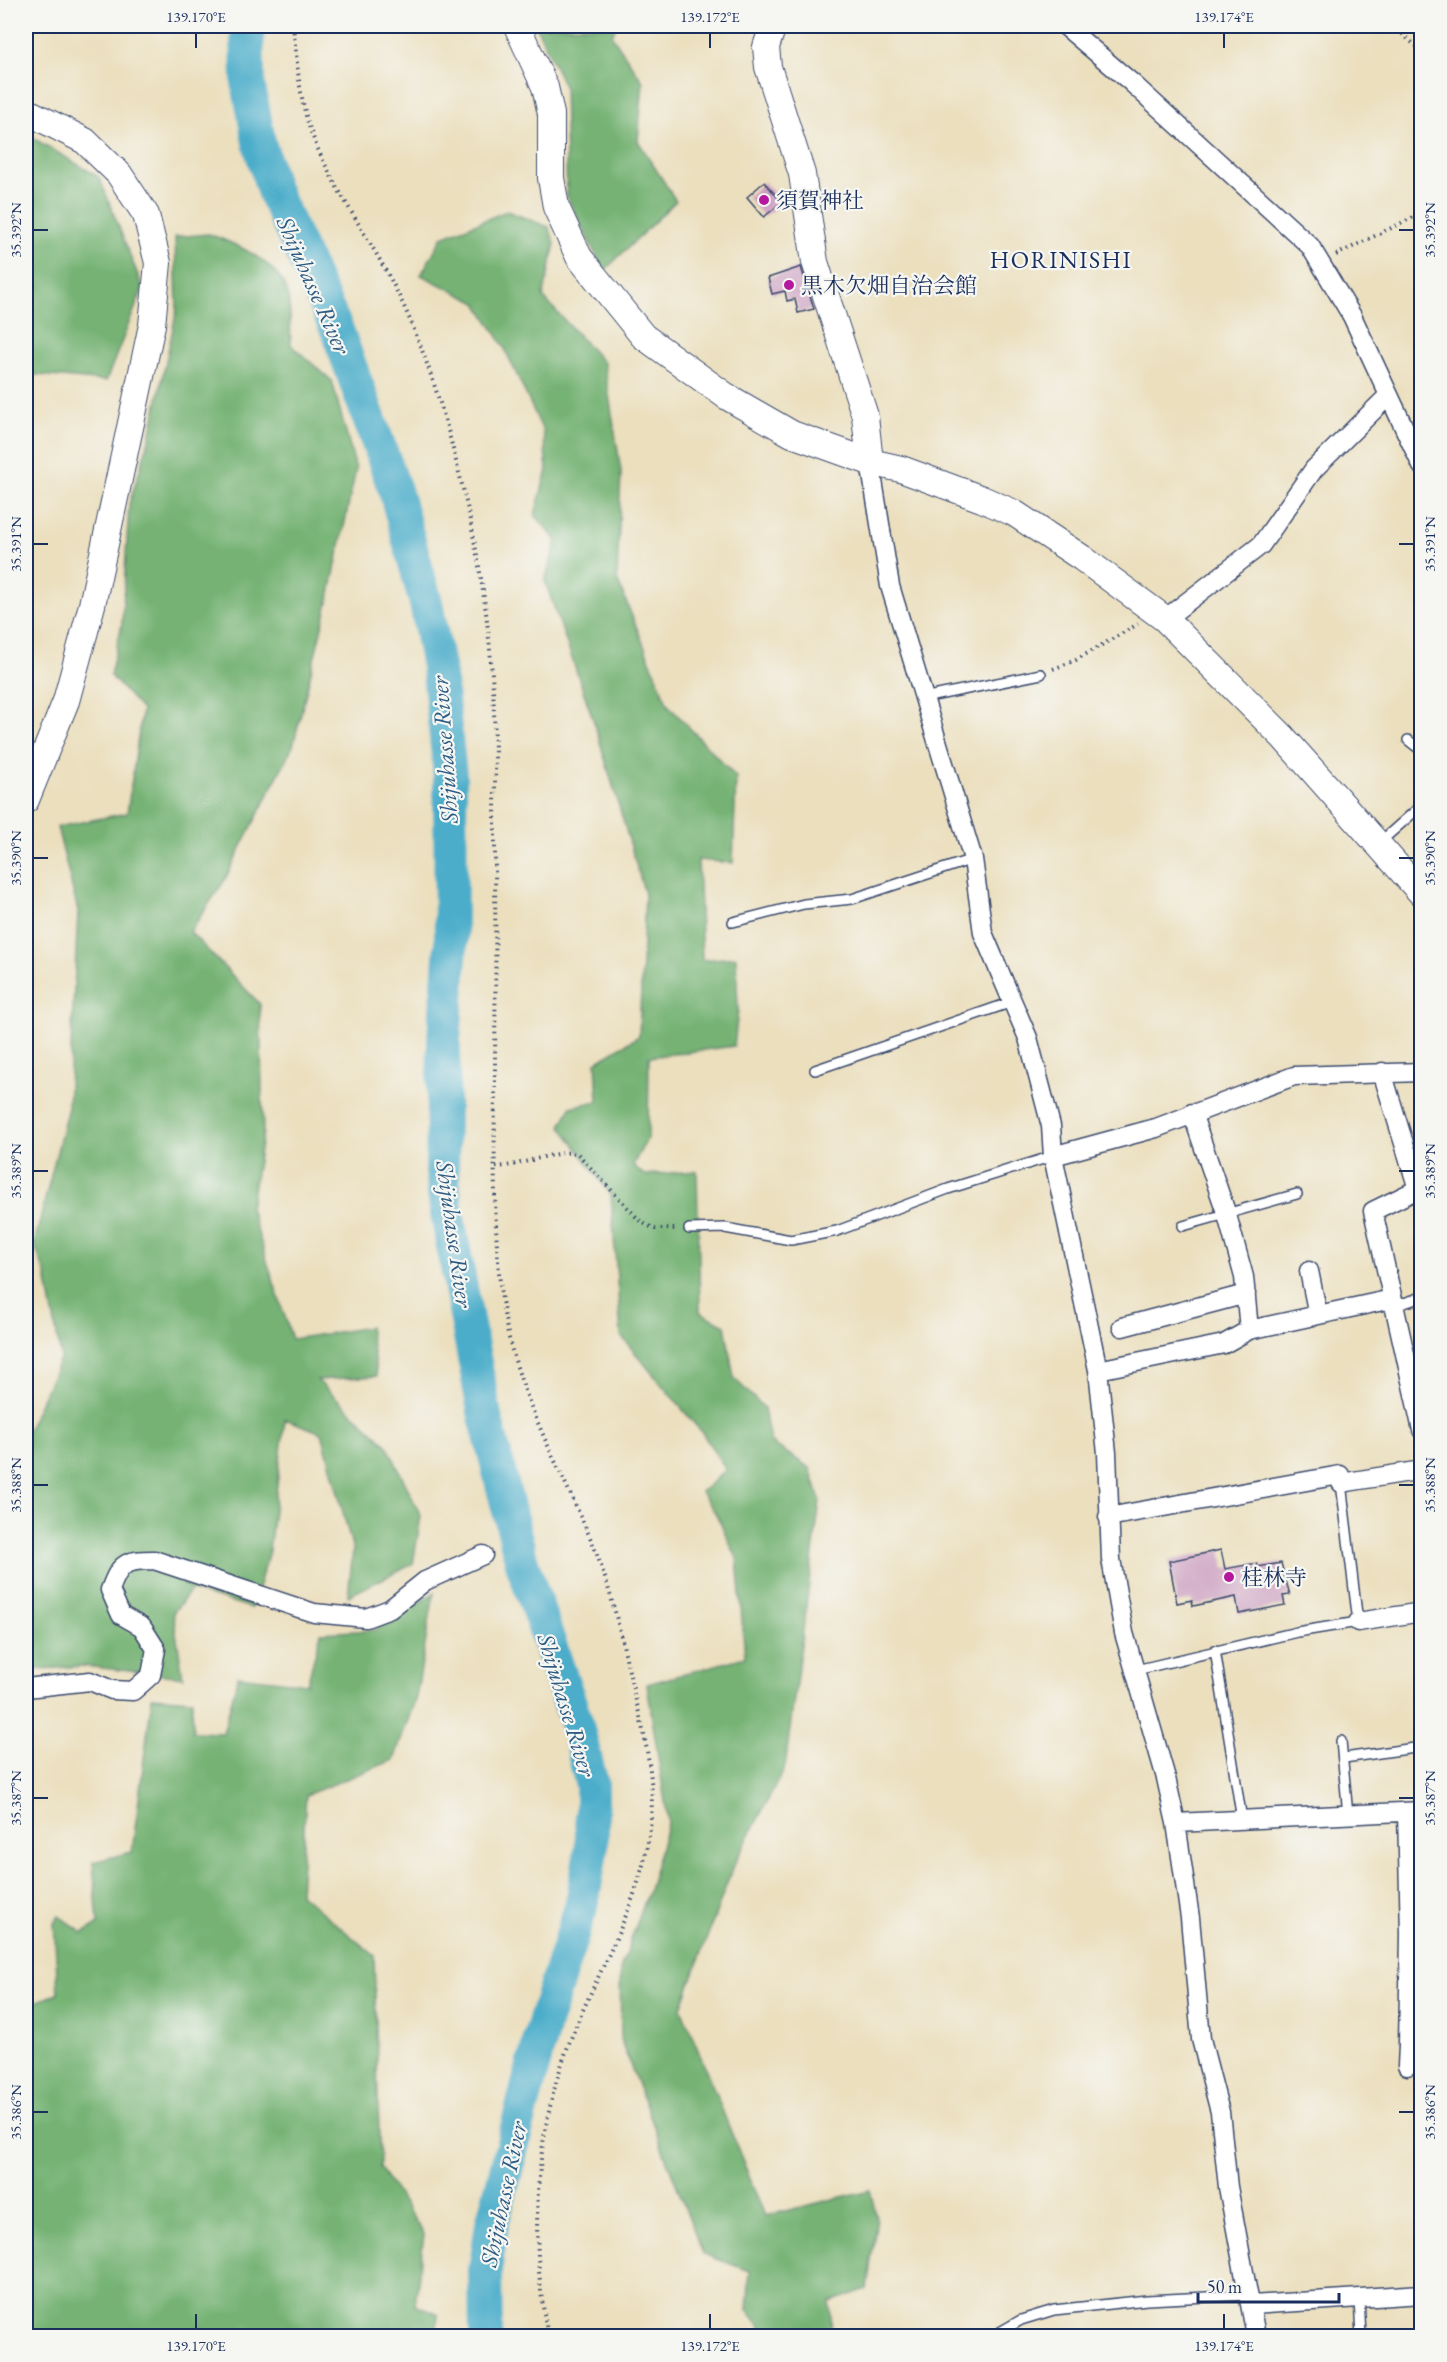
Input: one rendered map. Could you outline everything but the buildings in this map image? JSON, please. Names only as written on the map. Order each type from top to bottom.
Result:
[{"type":"street","points":[[517,26],[545,87],[551,114],[551,178],[556,207],[579,257],[643,336],[726,396],[792,434],[870,462],[902,469],[1014,513],[1161,616],[1282,736],[1422,894]]},
{"type":"street","points":[[773,26],[766,47],[768,67],[802,174],[815,262],[865,416],[890,586],[973,859],[983,933],[1028,1038],[1048,1115],[1053,1155],[1098,1370],[1107,1454],[1111,1559],[1124,1634],[1136,1670],[1176,1824],[1190,1918],[1202,2039],[1220,2112],[1228,2187],[1256,2337]]},
{"type":"street","points":[[1065,26],[1310,246],[1352,316],[1422,466]]},
{"type":"street","points":[[26,111],[85,141],[119,174],[146,215],[158,263],[152,325],[86,627],[66,701],[26,800]]},
{"type":"street","points":[[1161,616],[1261,545],[1314,469],[1388,396]]},
{"type":"street","points":[[1382,1072],[1418,1189],[1373,1211],[1392,1299],[1415,1374],[1422,1430]]},
{"type":"street","points":[[1053,1155],[1156,1128],[1294,1077],[1422,1072]]},
{"type":"street","points":[[1192,1113],[1227,1215],[1244,1276],[1249,1330]]},
{"type":"street","points":[[1308,1271],[1318,1314]]},
{"type":"street","points":[[1122,1327],[1246,1294]]},
{"type":"street","points":[[1098,1370],[1224,1344],[1249,1330],[1392,1299]]},
{"type":"street","points":[[1108,1517],[1340,1475],[1341,1483],[1422,1470]]},
{"type":"street","points":[[26,1688],[90,1681],[112,1690],[133,1690],[151,1675],[156,1649],[142,1627],[121,1615],[110,1590],[118,1569],[132,1560],[154,1560],[314,1613],[366,1618],[390,1609],[425,1581],[483,1555]]},
{"type":"street","points":[[1358,1622],[1422,1612]]},
{"type":"street","points":[[1176,1824],[1414,1811],[1410,1934],[1415,2046],[1407,2066]]},
{"type":"street","points":[[1249,2300],[1359,2299],[1422,2294]]},
{"type":"lane","points":[[923,698],[1041,674]]},
{"type":"lane","points":[[1408,740],[1422,752]]},
{"type":"lane","points":[[1377,844],[1422,805]]},
{"type":"lane","points":[[732,922],[804,904],[852,899],[973,859]]},
{"type":"lane","points":[[815,1070],[1012,1002]]},
{"type":"lane","points":[[689,1229],[724,1228],[790,1240],[837,1231],[948,1189],[1053,1155]]},
{"type":"lane","points":[[1184,1226],[1297,1194]]},
{"type":"lane","points":[[1392,1299],[1404,1303],[1422,1298]]},
{"type":"lane","points":[[1136,1670],[1215,1650],[1358,1622],[1341,1483]]},
{"type":"lane","points":[[1215,1650],[1242,1820]]},
{"type":"lane","points":[[1341,1741],[1348,1815]]},
{"type":"lane","points":[[1344,1758],[1422,1747]]},
{"type":"lane","points":[[1359,2299],[1361,2337]]},
{"type":"lane","points":[[993,2337],[1021,2320],[1054,2310],[1147,2300],[1249,2300]]},
{"type":"path","points":[[293,26],[303,99],[315,142],[402,301],[427,365],[456,461],[478,569],[491,660],[495,739],[496,1167],[501,1295],[509,1343],[535,1422],[592,1543],[607,1585],[628,1666],[651,1778],[649,1839],[638,1887],[599,1981],[571,2039],[549,2106],[542,2145],[537,2251],[540,2295],[548,2337]]},
{"type":"path","points":[[1393,26],[1422,51]]},
{"type":"path","points":[[1321,263],[1422,213]]},
{"type":"path","points":[[1041,674],[1076,660],[1161,616]]},
{"type":"path","points":[[496,1167],[553,1156],[566,1151],[577,1153],[641,1222],[655,1229],[689,1229]]},
{"type":"green space","points":[[536,26],[616,26],[612,36],[643,82],[638,141],[676,201],[604,271],[567,197],[564,86]]},
{"type":"green space","points":[[26,134],[99,177],[143,288],[106,381],[28,374],[26,370]]},
{"type":"green space","points":[[507,211],[549,227],[555,244],[543,297],[604,363],[621,471],[617,579],[668,705],[736,777],[733,863],[698,860],[702,960],[736,957],[738,1010],[734,1046],[649,1057],[648,1137],[633,1165],[644,1175],[697,1171],[700,1312],[725,1325],[734,1378],[764,1408],[770,1442],[810,1468],[820,1500],[785,1767],[733,1867],[681,2008],[765,2216],[870,2190],[877,2218],[867,2289],[830,2302],[832,2336],[769,2336],[747,2310],[750,2271],[703,2254],[621,2041],[620,1970],[649,1890],[668,1822],[647,1684],[745,1657],[737,1558],[716,1514],[701,1492],[726,1470],[703,1434],[621,1336],[611,1195],[561,1126],[571,1107],[598,1101],[596,1062],[639,1036],[645,894],[594,722],[545,581],[557,541],[535,515],[547,470],[543,431],[503,345],[477,303],[421,275],[442,237]]},
{"type":"green space","points":[[209,234],[253,254],[273,270],[280,279],[289,301],[291,345],[332,381],[356,469],[329,598],[293,746],[224,881],[190,932],[260,1004],[263,1132],[250,1208],[292,1339],[369,1327],[377,1376],[317,1380],[387,1445],[421,1516],[413,1564],[348,1596],[353,1550],[322,1433],[285,1419],[269,1551],[252,1608],[191,1590],[173,1613],[183,1677],[84,1666],[26,1670],[26,1434],[61,1357],[46,1275],[34,1244],[68,1107],[78,911],[57,827],[127,813],[142,710],[110,675],[122,624],[129,504],[150,437],[177,309],[175,237]]},
{"type":"green space","points":[[434,1593],[416,1697],[394,1760],[306,1795],[300,1894],[374,1955],[380,2168],[424,2234],[415,2305],[438,2314],[436,2336],[26,2336],[26,2006],[58,1993],[54,1923],[59,1916],[83,1933],[98,1924],[93,1862],[132,1852],[152,1697],[192,1700],[193,1732],[223,1733],[238,1676],[307,1684],[321,1633],[374,1630]]},
{"type":"green space","points":[[1420,2051],[1421,2090],[1416,2090],[1415,2057]]},
{"type":"waterway","name":"Shijuhasse River","points":[[247,26],[248,82],[259,142],[273,190],[337,330],[395,490],[426,603],[439,672],[450,775],[451,944],[444,1040],[442,1172],[446,1208],[485,1416],[522,1563],[575,1718],[592,1785],[592,1845],[582,1904],[545,2020],[492,2224],[485,2271],[486,2336]]},
{"type":"place","name":"須賀神社","points":[[764,200]]},
{"type":"place","name":"黒木欠畑自治会館","points":[[789,285]]},
{"type":"place","name":"桂林寺","points":[[1229,1577]]},
{"type":"district","name":"HORINISHI","points":[[1061,259]]}]
